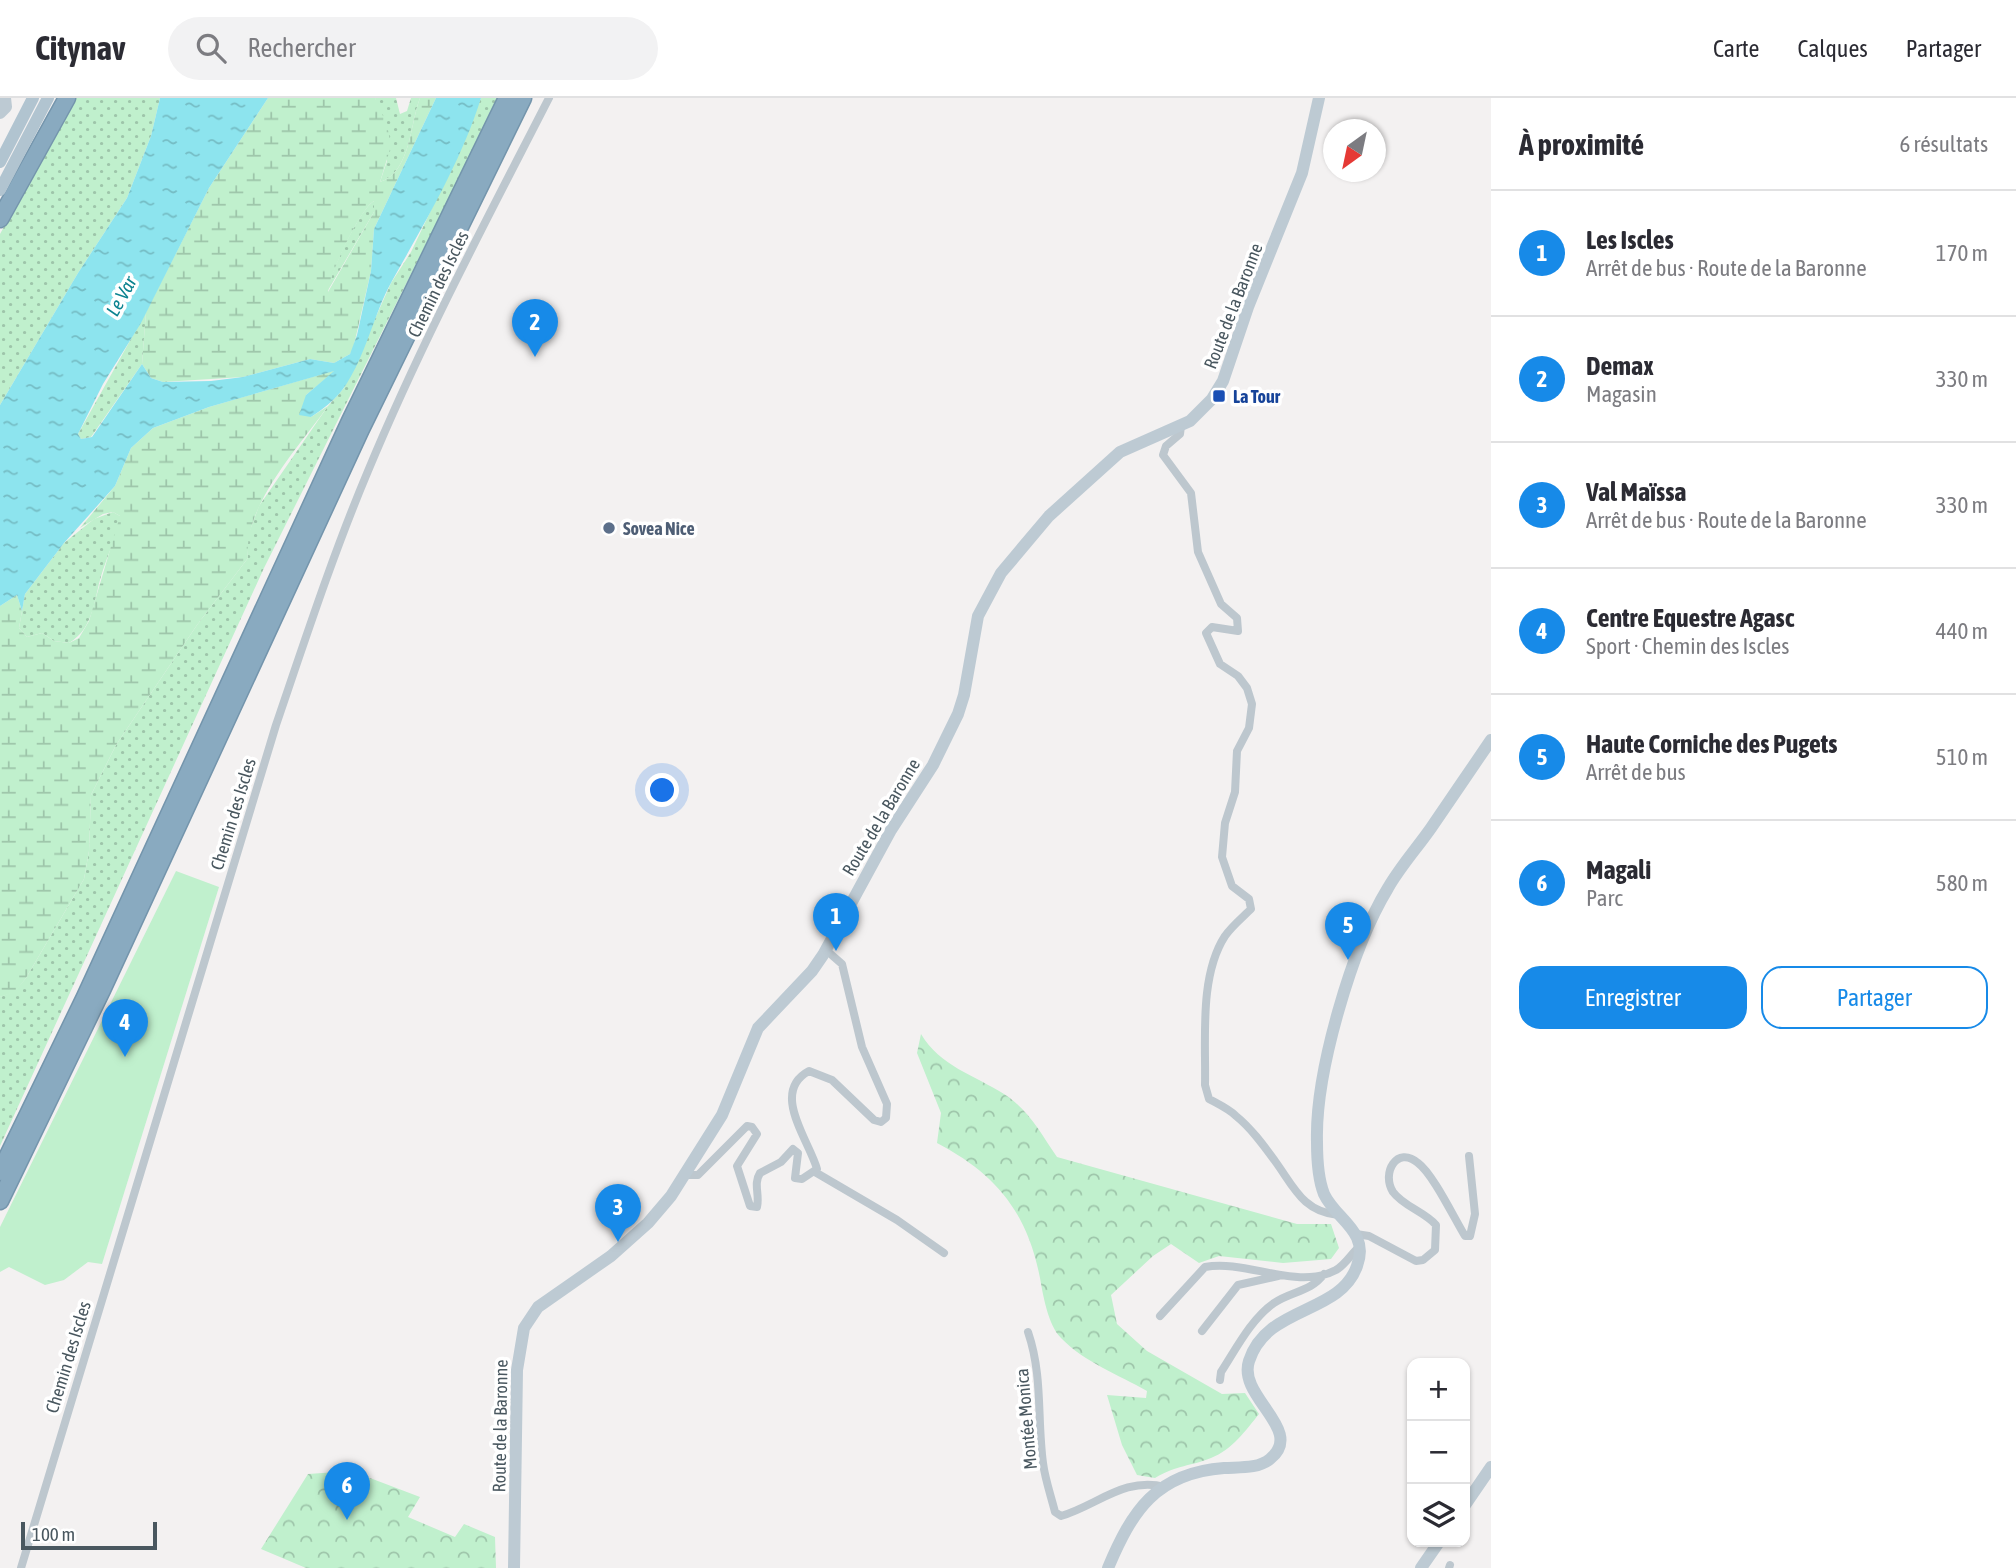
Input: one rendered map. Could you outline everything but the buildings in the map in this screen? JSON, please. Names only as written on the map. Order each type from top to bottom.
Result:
[{"type":"highway","points":[[0,217],[67,98]]},
{"type":"highway","points":[[0,1172],[85,997],[349,421],[507,98]]},
{"type":"highway","points":[[0,1200],[107,978],[361,429],[523,98]]},
{"type":"main road","points":[[0,113],[6,107],[5,98]]},
{"type":"main road","points":[[0,190],[33,98]]},
{"type":"main road","points":[[0,160],[48,98]]},
{"type":"main road","name":"Route de la Baronne","points":[[514,1568],[517,1370],[524,1328],[538,1307],[589,1273],[648,1223],[685,1175],[731,1097],[748,1046],[758,1028],[812,971],[826,950],[891,830],[933,765],[958,714],[978,616],[1002,573],[1049,516],[1120,452],[1139,441],[1181,426],[1199,414],[1212,399],[1230,367],[1245,315],[1302,173],[1319,98]]},
{"type":"main road","points":[[0,217],[20,137]]},
{"type":"main road","points":[[1108,1568],[1134,1514],[1165,1487],[1196,1472],[1261,1464],[1273,1457],[1279,1446],[1279,1431],[1252,1392],[1246,1371],[1254,1349],[1274,1325],[1325,1300],[1347,1283],[1357,1266],[1359,1247],[1356,1234],[1323,1192],[1317,1132],[1318,1112],[1330,1049],[1346,995],[1369,926],[1389,886],[1491,740]]},
{"type":"main road","points":[[1470,1498],[1491,1467]]},
{"type":"main road","points":[[1421,1568],[1436,1547]]},
{"type":"street","name":"Chemin des Iscles","points":[[21,1568],[276,725],[311,623],[349,518],[397,404],[549,98]]},
{"type":"street","points":[[1181,426],[1180,434],[1166,446],[1163,455],[1191,493],[1198,552],[1221,604],[1237,618],[1238,631],[1212,627],[1206,633],[1209,646],[1220,664],[1238,676],[1247,688],[1252,704],[1249,728],[1237,751],[1235,792],[1224,823],[1222,857],[1232,886],[1248,900],[1251,909],[1225,936],[1214,962],[1209,983],[1205,1085],[1209,1099],[1236,1115],[1277,1163],[1291,1188],[1303,1201],[1315,1210],[1342,1215]]},
{"type":"street","points":[[685,1175],[698,1175],[747,1126],[752,1127],[757,1134],[737,1166],[750,1206],[757,1207],[756,1183],[760,1173],[781,1161],[793,1149],[798,1153],[795,1178],[802,1179],[815,1172],[817,1169],[812,1151],[792,1111],[792,1094],[802,1075],[809,1071],[832,1080],[874,1120],[881,1122],[888,1112],[862,1047],[842,964],[826,950]]},
{"type":"street","points":[[1356,1234],[1369,1236],[1416,1261],[1423,1260],[1436,1250],[1436,1225],[1396,1195],[1390,1183],[1390,1166],[1394,1161],[1405,1157],[1413,1159],[1426,1170],[1465,1236],[1470,1236],[1475,1214],[1469,1156]]},
{"type":"street","points":[[815,1172],[897,1220],[944,1253]]},
{"type":"street","points":[[1160,1316],[1205,1266],[1284,1274],[1324,1274],[1340,1268],[1359,1247]]},
{"type":"street","points":[[1202,1331],[1238,1285],[1284,1274]]},
{"type":"street","points":[[1220,1381],[1221,1372],[1263,1312],[1276,1301],[1318,1282],[1324,1274]]},
{"type":"street","name":"Montée Monica","points":[[1028,1332],[1038,1368],[1043,1466],[1055,1512],[1061,1516],[1073,1513],[1109,1493],[1140,1485],[1165,1487]]},
{"type":"green space","points":[[76,98],[160,98],[151,136],[127,198],[78,273],[0,405],[0,234]]},
{"type":"green space","points":[[268,98],[375,98],[387,125],[391,146],[380,182],[390,177],[404,158],[420,98],[436,98],[374,229],[371,271],[353,349],[350,354],[334,363],[310,359],[243,377],[163,382],[151,378],[142,364],[146,312],[209,188]],"holes":[[[374,201],[374,212],[328,292],[346,243],[361,216]]]},
{"type":"green space","points":[[375,98],[396,98],[400,114],[407,111],[411,98],[420,98],[404,158],[390,177],[380,182],[387,161]]},
{"type":"green space","points":[[481,98],[499,98],[264,568],[0,1146],[0,997],[15,991],[26,978],[84,879],[89,851],[91,795],[116,745],[197,625],[248,558],[246,541],[259,506],[328,406],[344,388],[391,283],[411,252],[434,204]]},
{"type":"green space","points":[[374,201],[374,212],[327,292],[346,243],[361,216]]},
{"type":"green space","points":[[146,312],[142,364],[91,437],[81,439],[78,434]]},
{"type":"green space","points":[[336,370],[306,395],[311,417],[328,406],[263,498],[249,538],[248,558],[197,625],[116,745],[91,795],[89,851],[84,879],[26,978],[15,992],[0,997],[0,606],[17,595],[22,611],[19,628],[27,637],[42,633],[54,641],[69,643],[79,638],[89,621],[120,516],[113,512],[103,514],[80,528],[115,486],[131,448],[153,428],[209,407]]},
{"type":"green space","points":[[113,512],[120,516],[120,523],[84,629],[69,643],[54,641],[42,633],[27,637],[19,628],[25,594],[64,543],[94,519]]},
{"type":"green space","points":[[176,871],[219,887],[102,1264],[88,1262],[64,1280],[45,1285],[9,1267],[0,1272],[0,1227]]},
{"type":"green space","points":[[921,1034],[948,1062],[1004,1094],[1021,1107],[1057,1157],[1297,1224],[1331,1224],[1339,1248],[1331,1259],[1283,1263],[1219,1256],[1199,1263],[1171,1244],[1153,1256],[1111,1295],[1117,1324],[1147,1351],[1222,1394],[1245,1393],[1259,1414],[1226,1450],[1155,1478],[1137,1475],[1122,1445],[1107,1395],[1146,1398],[1147,1391],[1080,1354],[1056,1332],[1047,1310],[1027,1233],[1017,1214],[992,1182],[958,1155],[937,1143],[941,1113],[917,1053]]},
{"type":"green space","points":[[337,1472],[370,1478],[420,1497],[408,1517],[455,1537],[464,1524],[495,1537],[496,1568],[306,1568],[261,1549],[308,1474]]},
{"type":"water","name":"Le Var","points":[[160,98],[268,98],[209,188],[141,323],[103,384],[78,434],[81,439],[92,437],[142,364],[151,378],[163,382],[211,381],[243,377],[310,359],[334,363],[350,354],[357,335],[371,271],[374,229],[436,98],[481,98],[452,169],[385,294],[358,363],[336,397],[311,417],[299,415],[306,395],[334,371],[209,407],[153,428],[131,448],[115,486],[64,543],[25,594],[22,611],[17,595],[0,606],[0,405],[78,273],[127,198],[151,136]]},
{"type":"place","name":"Demax","points":[[535,357]]},
{"type":"place","name":"La Tour","points":[[1219,396]]},
{"type":"place","name":"Sovea Nice","points":[[609,528]]},
{"type":"place","name":"Les Iscles","points":[[836,951]]},
{"type":"place","name":"Haute Corniche des Pugets","points":[[1348,960]]},
{"type":"place","name":"Centre Equestre Agasc","points":[[125,1057]]},
{"type":"place","name":"Val Maïssa","points":[[618,1242]]},
{"type":"place","name":"Magali","points":[[347,1520]]}]
